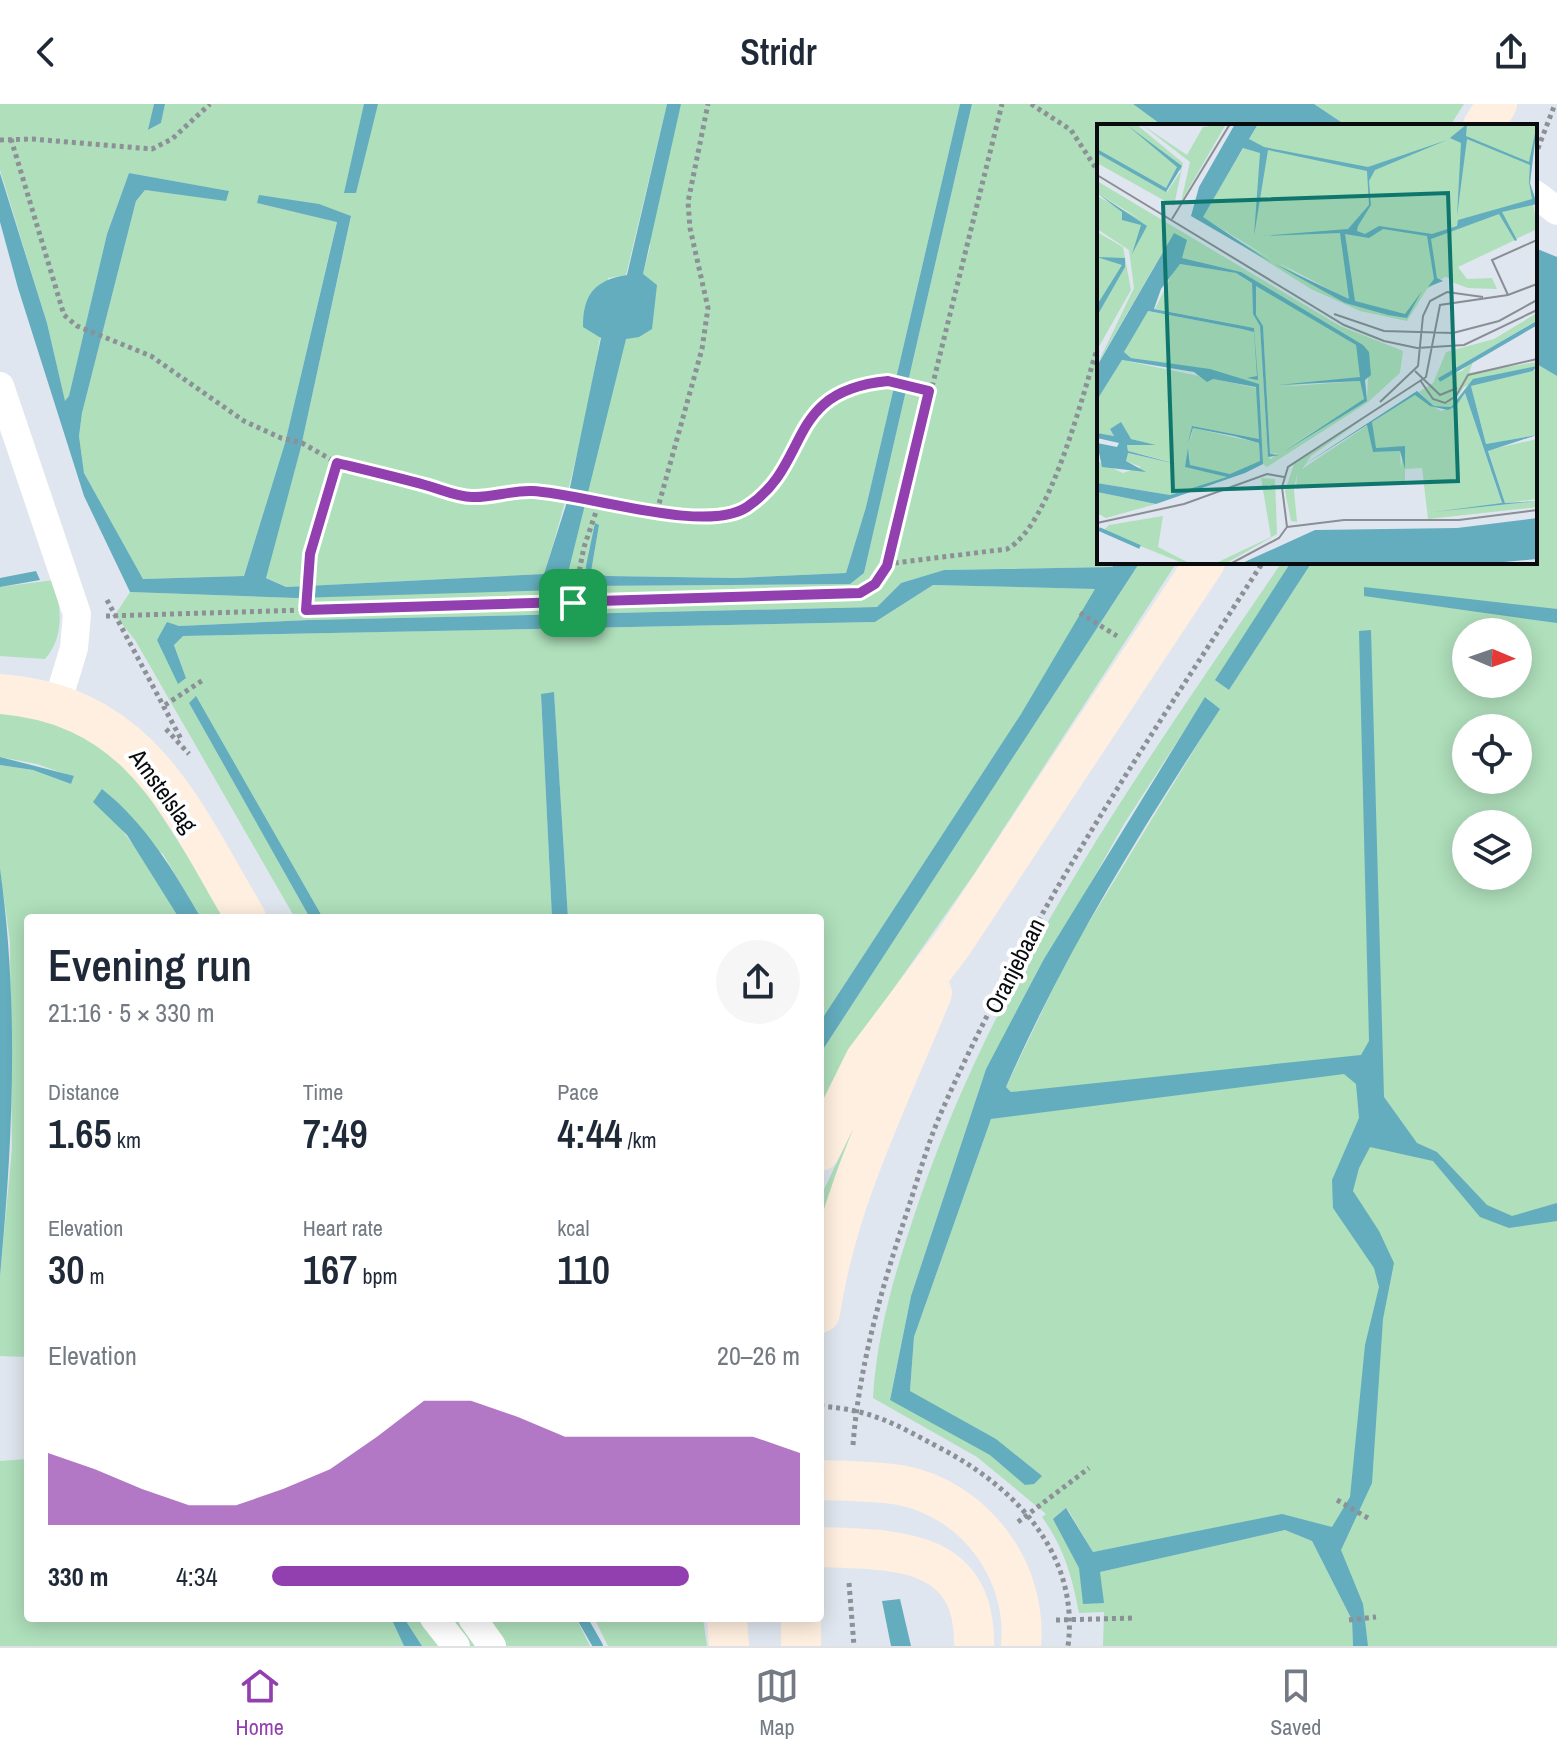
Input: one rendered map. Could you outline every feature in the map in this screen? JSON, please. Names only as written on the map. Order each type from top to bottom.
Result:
[{"type":"main road","points":[[1484,124],[1497,104]]},
{"type":"main road","points":[[824,1143],[865,1060],[953,943],[1204,564]]},
{"type":"main road","name":"Amstelslag","points":[[0,694],[57,704],[84,713],[109,728],[151,766],[244,914]]},
{"type":"main road","points":[[824,1288],[876,1126],[953,943]]},
{"type":"main road","points":[[824,1480],[917,1490],[959,1511],[990,1540],[1013,1579],[1022,1633]]},
{"type":"main road","points":[[824,1547],[886,1549],[927,1559],[954,1579],[965,1597],[974,1646]]},
{"type":"main road","points":[[727,1622],[729,1646]]},
{"type":"main road","points":[[801,1622],[801,1646]]},
{"type":"street","points":[[1537,196],[1557,211]]},
{"type":"street","points":[[0,386],[77,614],[74,648],[57,704]]},
{"type":"street","points":[[436,1622],[456,1646]]},
{"type":"street","points":[[475,1622],[492,1646]]},
{"type":"path","points":[[0,140],[152,149],[172,139],[210,104]]},
{"type":"path","points":[[657,511],[702,349],[708,308],[690,228],[688,202],[708,104]]},
{"type":"path","points":[[94,622],[112,613],[860,593],[875,584],[887,566],[1002,104]]},
{"type":"path","points":[[1031,104],[1071,130],[1097,170]]},
{"type":"path","points":[[1537,151],[1555,104]]},
{"type":"path","points":[[11,139],[64,315],[77,326],[151,356],[244,421],[281,438],[302,443],[337,463],[470,498],[531,491],[657,511],[721,515],[745,509],[772,487],[794,443],[827,399],[858,384],[888,381],[929,391]]},
{"type":"path","points":[[887,566],[1007,549],[1019,543],[1042,510],[1097,349]]},
{"type":"path","points":[[306,610],[310,554],[337,463]]},
{"type":"path","points":[[573,603],[584,547],[599,503]]},
{"type":"path","name":"Oranjebaan","points":[[824,1406],[856,1410],[881,1291],[943,1108],[1023,946],[1066,870],[1262,564]]},
{"type":"path","points":[[103,589],[112,613],[165,705],[183,743]]},
{"type":"path","points":[[1080,613],[1104,629]]},
{"type":"path","points":[[165,705],[203,680]]},
{"type":"path","points":[[990,1540],[1029,1515],[1089,1468]]},
{"type":"path","points":[[1337,1500],[1368,1518]]},
{"type":"path","points":[[1349,1620],[1376,1617]]},
{"type":"path","points":[[1022,1633],[1135,1618]]},
{"type":"green space","points":[[0,104],[154,104],[149,130],[161,123],[165,104],[667,104],[626,275],[608,278],[598,353],[583,428],[544,574],[286,587],[265,577],[301,447],[351,217],[257,203],[337,221],[285,443],[244,576],[143,579],[84,473],[79,436],[82,413],[136,201],[145,190],[226,200],[228,191],[129,173],[107,234],[69,397],[65,402],[47,323],[0,170]]},
{"type":"green space","points":[[681,104],[960,104],[866,507],[846,573],[736,578],[607,576],[591,572],[599,525],[586,566],[586,586],[850,584],[864,573],[972,104],[1133,104],[1160,124],[1097,124],[1097,564],[1116,564],[1112,567],[944,570],[901,583],[877,607],[309,620],[179,626],[168,623],[157,640],[186,678],[174,644],[182,636],[875,622],[933,585],[1096,589],[1021,714],[824,1016],[824,914],[568,914],[554,693],[541,695],[552,914],[321,914],[196,697],[189,703],[308,914],[293,914],[135,640],[115,615],[130,592],[297,598],[567,577],[582,504],[650,247],[650,229]]},
{"type":"green space","points":[[1314,104],[1464,104],[1451,124],[1344,124]]},
{"type":"green space","points":[[1537,364],[1557,376],[1557,1646],[1360,1646],[1358,1623],[1315,1528],[1261,1523],[1093,1552],[1067,1508],[1103,1601],[1099,1572],[1285,1530],[1312,1541],[1352,1620],[1353,1646],[1103,1646],[1104,1612],[1079,1613],[1066,1563],[1042,1517],[1046,1514],[977,1457],[873,1398],[884,1321],[920,1198],[953,1112],[991,1028],[1034,947],[1128,790],[1281,564],[1290,564],[1216,680],[1229,690],[1311,564],[1537,564]],"holes":[[[1206,697],[1219,709],[1069,955],[1006,1087],[1011,1092],[1366,1063],[991,1119],[914,1337],[910,1392],[890,1399],[911,1296],[986,1069],[1124,824]]]},
{"type":"green space","points":[[1139,564],[1176,564],[974,874],[861,1035],[824,1099],[824,1048]]},
{"type":"green space","points":[[54,580],[60,621],[56,641],[45,659],[0,656],[0,587]]},
{"type":"green space","points":[[0,711],[63,725],[126,761],[225,914],[199,914],[163,854],[119,826],[150,867],[177,914],[24,914],[24,1357],[0,1356],[0,1276],[12,1149],[10,942],[0,868],[0,765],[33,770],[71,784],[74,777],[37,764],[0,757]]},
{"type":"green space","points":[[862,1109],[824,1248],[824,1190]]},
{"type":"green space","points":[[24,1459],[24,1622],[393,1622],[404,1646],[0,1646],[0,1461]]},
{"type":"green space","points":[[407,1622],[578,1622],[590,1646],[422,1646]]},
{"type":"green space","points":[[596,1622],[704,1622],[707,1646],[608,1646]]},
{"type":"water","points":[[154,104],[165,104],[161,123],[148,130]]},
{"type":"water","points":[[364,104],[378,104],[356,193],[344,193]]},
{"type":"water","points":[[667,104],[681,104],[643,274],[657,285],[652,329],[639,337],[626,339],[567,577],[560,590],[296,598],[130,592],[84,496],[18,288],[0,222],[0,173],[47,323],[65,401],[69,396],[107,234],[129,173],[229,191],[226,201],[145,190],[136,201],[82,413],[79,436],[84,473],[143,579],[244,576],[285,443],[337,222],[257,203],[259,195],[319,204],[351,216],[301,447],[266,578],[286,587],[544,574],[567,502],[601,338],[583,327],[585,306],[588,297],[599,285],[627,275]]},
{"type":"water","points":[[960,104],[972,104],[864,573],[850,584],[586,586],[586,566],[595,523],[599,525],[591,572],[607,576],[736,578],[846,573],[866,507]]},
{"type":"water","points":[[1133,104],[1314,104],[1344,124],[1160,124]]},
{"type":"water","points":[[1537,249],[1557,257],[1557,376],[1537,364]]},
{"type":"water","points":[[1116,564],[1139,564],[824,1048],[824,1016],[1021,714],[1095,589],[933,585],[875,622],[183,636],[174,645],[186,678],[178,684],[157,640],[167,622],[179,626],[309,620],[877,607],[901,583],[944,570],[1112,567]]},
{"type":"water","points":[[1290,564],[1311,564],[1229,690],[1215,680]]},
{"type":"water","points":[[36,571],[40,580],[0,587],[0,578]]},
{"type":"water","points":[[1364,587],[1557,609],[1557,623],[1532,618],[1364,596]]},
{"type":"water","points":[[1371,630],[1384,1097],[1417,1143],[1437,1152],[1487,1205],[1512,1216],[1557,1203],[1557,1221],[1509,1228],[1480,1217],[1433,1161],[1370,1147],[1359,1168],[1353,1191],[1379,1231],[1394,1263],[1383,1319],[1372,1483],[1341,1550],[1363,1604],[1368,1646],[1353,1646],[1352,1620],[1312,1541],[1285,1530],[1100,1572],[1104,1603],[1083,1604],[1079,1568],[1053,1519],[1066,1508],[1093,1552],[1282,1514],[1332,1527],[1350,1497],[1365,1345],[1379,1287],[1374,1268],[1333,1208],[1332,1180],[1359,1118],[1356,1084],[1344,1074],[991,1119],[914,1337],[910,1391],[996,1439],[1042,1476],[1034,1484],[1025,1485],[990,1455],[890,1400],[911,1296],[986,1069],[1044,959],[1205,697],[1220,709],[1161,800],[1078,941],[1006,1087],[1011,1092],[1361,1055],[1369,1041],[1359,631]]},
{"type":"water","points":[[554,692],[568,914],[552,914],[541,694]]},
{"type":"water","points":[[196,696],[321,914],[308,914],[189,703]]},
{"type":"water","points":[[0,757],[74,776],[71,784],[33,770],[0,765]]},
{"type":"water","points":[[102,789],[132,817],[169,865],[199,914],[176,914],[127,835],[93,802]]},
{"type":"water","points":[[0,868],[10,970],[12,1072],[0,1276]]},
{"type":"water","points":[[900,1599],[911,1646],[891,1646],[882,1601]]},
{"type":"water","points":[[393,1622],[407,1622],[422,1646],[404,1646]]},
{"type":"waterway","points":[[584,1622],[598,1646]]},
{"type":"route","points":[[888,381],[929,391],[887,566],[875,584],[860,593],[573,603],[306,610],[310,554],[337,463],[470,498],[531,491],[692,515],[721,515],[745,509],[772,487],[794,443],[827,399],[858,384],[888,381]]}]
